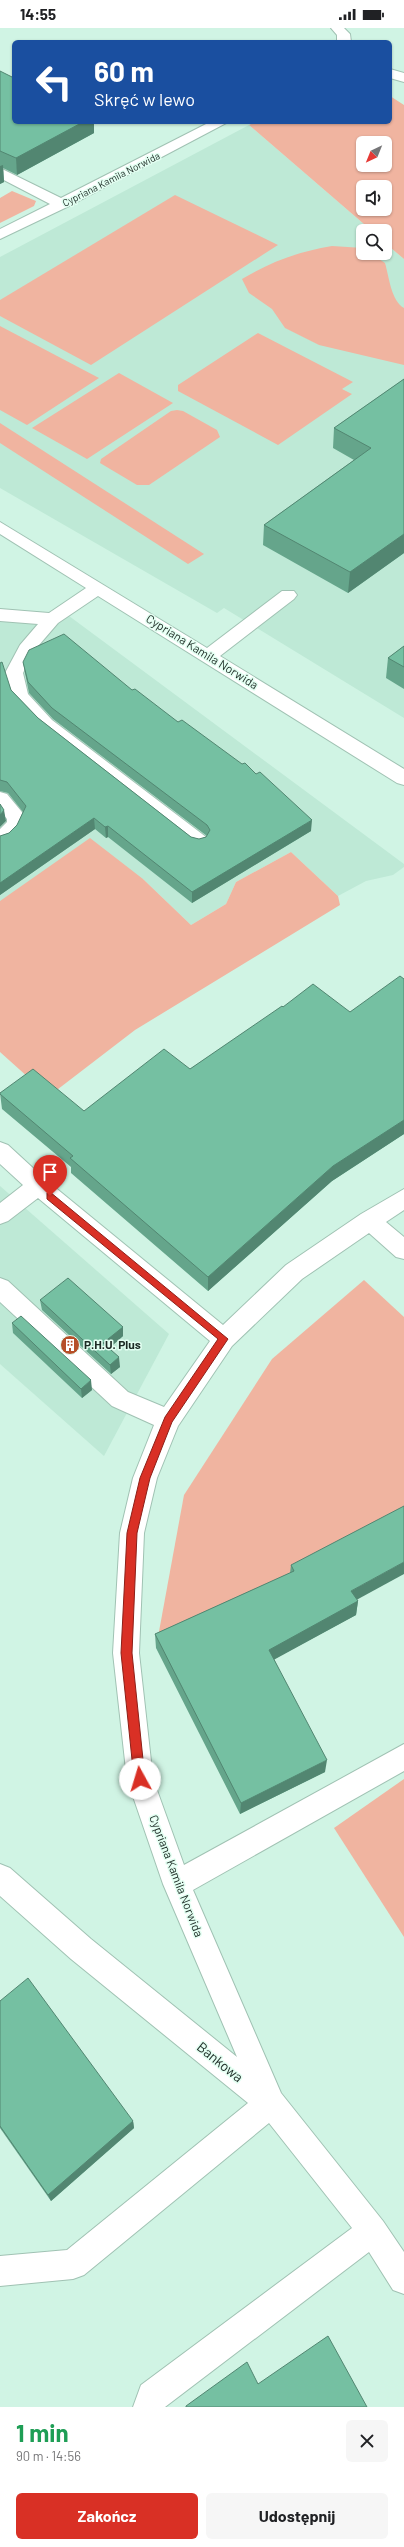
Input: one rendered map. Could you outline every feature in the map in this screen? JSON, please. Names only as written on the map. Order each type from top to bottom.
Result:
[{"type":"street","points":[[336,28],[343,34],[344,40]]},
{"type":"street","points":[[392,74],[404,78]]},
{"type":"street","name":"Cypriana Kamila Norwida","points":[[0,235],[217,124]]},
{"type":"street","points":[[0,172],[62,204]]},
{"type":"street","name":"Cypriana Kamila Norwida","points":[[0,527],[404,778]]},
{"type":"street","points":[[98,588],[52,619],[26,649],[14,673],[19,696],[46,724],[199,842]]},
{"type":"street","points":[[208,656],[288,596]]},
{"type":"street","points":[[0,615],[52,619]]},
{"type":"street","points":[[0,799],[17,817],[16,825],[0,840]]},
{"type":"street","points":[[0,1150],[38,1186],[224,1339]]},
{"type":"street","points":[[0,1215],[38,1186]]},
{"type":"street","name":"Cypriana Kamila Norwida","points":[[271,2103],[177,1884],[140,1779],[126,1653],[132,1533],[145,1478],[168,1420],[224,1339],[294,1272],[369,1220],[404,1198]]},
{"type":"street","points":[[369,1220],[404,1250]]},
{"type":"street","points":[[0,1288],[120,1399],[168,1420]]},
{"type":"street","points":[[177,1884],[404,1757]]},
{"type":"street","name":"Bankowa","points":[[0,1878],[81,1949],[271,2103],[373,2231],[404,2279]]},
{"type":"street","points":[[0,2271],[74,2264],[271,2103]]},
{"type":"street","points":[[150,2407],[152,2396],[373,2231]]},
{"type":"shaded area","points":[[392,97],[404,105],[404,259],[392,249],[392,224],[364,224],[249,125],[392,124]]},
{"type":"shaded area","points":[[249,125],[364,224],[356,224],[356,260],[392,260],[392,249],[404,259],[404,718],[224,608],[217,613],[0,488],[0,257]]},
{"type":"shaded area","points":[[12,191],[36,201],[34,206],[0,223],[0,198]]},
{"type":"shaded area","points":[[175,195],[278,245],[91,365],[0,316],[0,300]]},
{"type":"shaded area","points":[[332,246],[356,248],[356,260],[380,260],[385,263],[393,294],[396,300],[404,308],[404,365],[319,345],[285,328],[272,309],[249,293],[242,279],[264,267],[308,251]]},
{"type":"shaded area","points":[[0,326],[99,378],[27,425],[0,410]]},
{"type":"shaded area","points":[[258,333],[353,382],[342,389],[352,394],[278,445],[178,391],[178,385]]},
{"type":"shaded area","points":[[119,373],[173,403],[87,459],[32,428]]},
{"type":"shaded area","points":[[171,411],[183,411],[217,430],[220,437],[149,485],[137,485],[100,463],[101,459]]},
{"type":"shaded area","points":[[0,423],[204,554],[188,564],[0,443]]},
{"type":"shaded area","points":[[0,612],[65,613],[404,864],[404,867],[393,875],[366,881],[338,896],[291,852],[236,882],[226,904],[191,925],[143,879],[0,901]]},
{"type":"shaded area","points":[[90,838],[143,879],[191,925],[226,904],[236,882],[291,852],[338,896],[340,905],[135,1030],[49,1096],[0,1052],[0,901]]},
{"type":"shaded area","points":[[0,1186],[169,1334],[104,1456],[0,1364]]},
{"type":"shaded area","points":[[364,1280],[404,1317],[404,1518],[156,1648],[184,1495],[272,1359]]},
{"type":"shaded area","points":[[404,1779],[404,1937],[334,1828]]},
{"type":"building","points":[[0,71],[12,77],[12,124],[79,124],[16,158],[0,151]]},
{"type":"building","points":[[404,379],[404,534],[350,572],[264,525],[371,448],[334,428]]},
{"type":"building","points":[[64,634],[132,690],[135,689],[178,722],[182,720],[242,764],[245,763],[256,774],[260,772],[312,820],[192,892],[108,826],[105,827],[94,818],[0,883],[0,836],[9,833],[17,825],[26,806],[7,782],[0,780],[0,663],[2,662],[11,690],[38,718],[191,837],[199,839],[206,837],[210,830],[207,825],[52,708],[28,682],[23,662],[29,650]]},
{"type":"building","points":[[404,646],[404,667],[388,658]]},
{"type":"building","points":[[0,804],[4,810],[0,815]]},
{"type":"building","points":[[400,976],[404,979],[404,1120],[333,1166],[208,1277],[70,1158],[73,1156],[0,1094],[33,1069],[84,1111],[164,1049],[190,1069],[282,1006],[283,1007],[313,984],[350,1012]]},
{"type":"building","points":[[68,1278],[123,1327],[103,1343],[119,1357],[110,1365],[40,1300]]},
{"type":"building","points":[[21,1316],[91,1380],[81,1389],[12,1323]]},
{"type":"building","points":[[404,1506],[404,1562],[351,1591],[358,1601],[269,1650],[327,1760],[241,1803],[155,1634],[294,1571],[291,1565]]},
{"type":"building","points":[[28,1978],[133,2121],[48,2195],[0,2126],[0,2001]]},
{"type":"building","points":[[328,2336],[367,2407],[186,2407],[247,2362],[258,2384]]},
{"type":"place","name":"P.H.U. Plus","points":[[70,1345]]},
{"type":"route","points":[[50,1196],[224,1339],[168,1420],[145,1478],[132,1533],[126,1653],[140,1779]]}]
